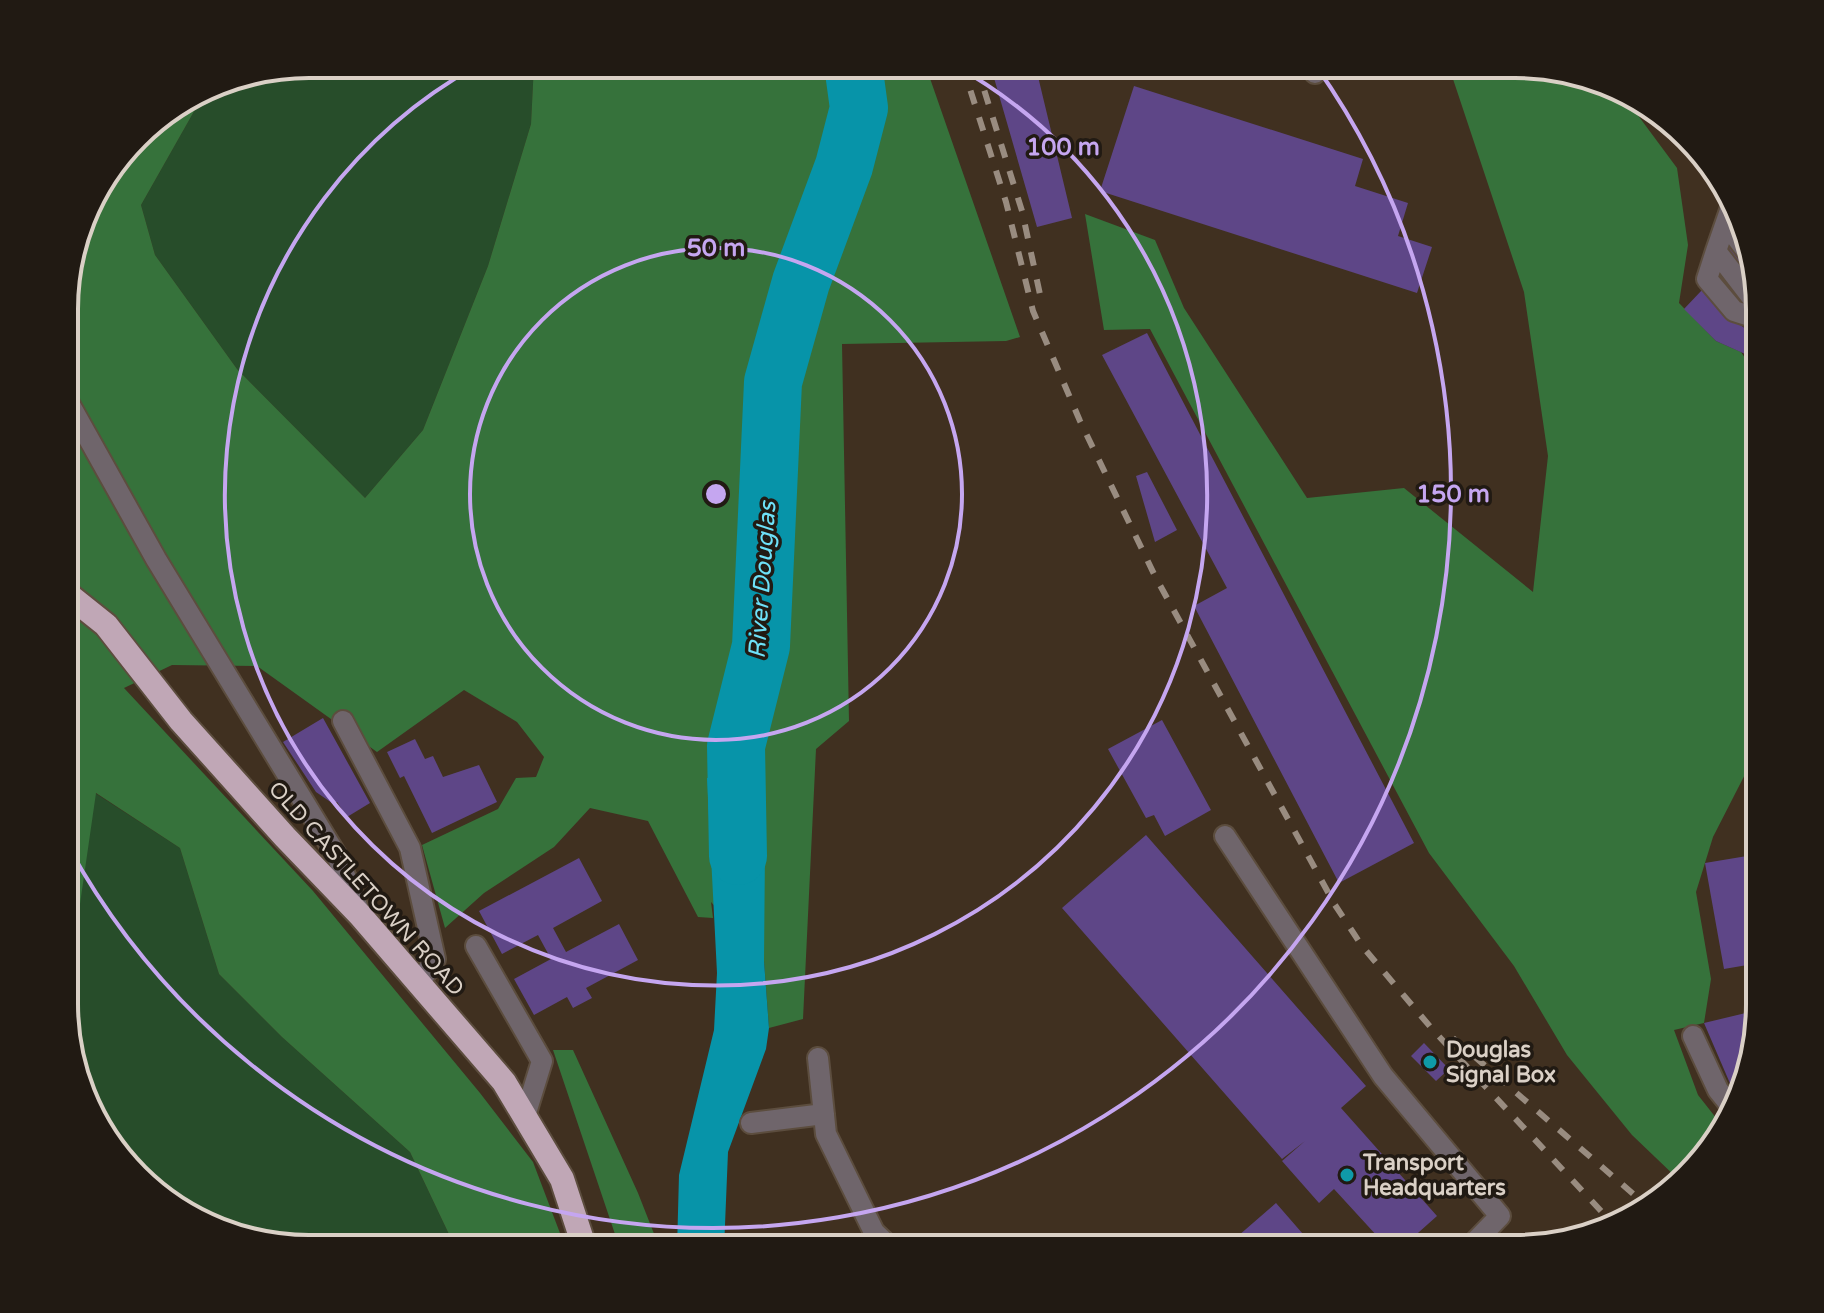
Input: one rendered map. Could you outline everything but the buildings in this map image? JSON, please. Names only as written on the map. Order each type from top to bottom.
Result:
[{"type":"highway","name":"OLD CASTLETOWN ROAD","points":[[78,603],[106,625],[181,721],[420,982],[504,1082],[562,1179],[580,1235]]},
{"type":"street","points":[[1727,220],[1707,279],[1734,311],[1746,315]]},
{"type":"street","points":[[1726,224],[1732,231]]},
{"type":"street","points":[[1716,251],[1745,289]]},
{"type":"street","points":[[78,419],[156,559],[338,858],[360,915]]},
{"type":"street","points":[[343,721],[410,848],[435,959],[420,982]]},
{"type":"street","points":[[1225,836],[1383,1076],[1500,1216],[1482,1235]]},
{"type":"street","points":[[476,946],[542,1061],[525,1116]]},
{"type":"street","points":[[1693,1036],[1725,1099]]},
{"type":"street","points":[[818,1058],[826,1134],[877,1235]]},
{"type":"street","points":[[751,1123],[824,1114]]},
{"type":"green space","points":[[309,78],[533,78],[531,124],[488,266],[423,430],[365,498],[237,369],[155,255],[141,205],[196,108],[235,90],[279,80]]},
{"type":"green space","points":[[533,78],[930,78],[1020,337],[1006,341],[842,344],[849,721],[816,749],[803,1019],[769,1028],[764,961],[711,902],[713,918],[698,917],[648,821],[590,808],[554,847],[484,893],[445,928],[422,845],[498,809],[516,778],[536,777],[544,757],[517,722],[464,690],[377,752],[257,666],[172,665],[124,688],[313,891],[480,1093],[533,1162],[561,1235],[449,1235],[410,1152],[282,1037],[219,974],[180,848],[96,793],[78,918],[80,279],[90,235],[117,181],[157,135],[196,108],[141,205],[155,255],[237,369],[365,498],[423,430],[488,266],[531,124]]},
{"type":"green space","points":[[1453,78],[1530,78],[1560,82],[1603,96],[1637,114],[1677,168],[1688,245],[1679,303],[1716,341],[1741,352],[1746,360],[1746,772],[1713,837],[1696,892],[1711,979],[1704,1023],[1674,1030],[1698,1095],[1716,1117],[1698,1144],[1671,1173],[1632,1135],[1567,1055],[1514,966],[1429,853],[1150,329],[1104,330],[1085,214],[1155,240],[1184,308],[1307,498],[1404,488],[1533,592],[1548,456],[1524,292]]},
{"type":"green space","points":[[95,793],[180,848],[219,974],[282,1037],[410,1152],[449,1235],[294,1235],[264,1231],[207,1211],[169,1187],[135,1156],[117,1132],[90,1078],[78,1019],[78,915]]},
{"type":"green space","points":[[553,1050],[573,1050],[654,1235],[615,1235]]},
{"type":"water","points":[[757,773],[765,849],[764,961],[769,1028],[766,1049],[728,1152],[725,1235],[677,1235],[679,1175],[714,1030],[717,973],[707,778]]},
{"type":"waterway","name":"River Douglas","points":[[738,856],[736,746],[761,646],[773,382],[801,282],[844,166],[859,108],[855,78]]},
{"type":"railway","points":[[966,78],[1006,202],[1033,311],[1080,421],[1155,576],[1335,905],[1362,946],[1433,1030],[1606,1216]]},
{"type":"railway","points":[[980,78],[1022,211],[1041,299]]},
{"type":"railway","points":[[1453,1038],[1638,1198]]},
{"type":"place","name":"Douglas Signal Box","points":[[1430,1062]]},
{"type":"place","name":"Transport Headquarters","points":[[1347,1175]]}]
